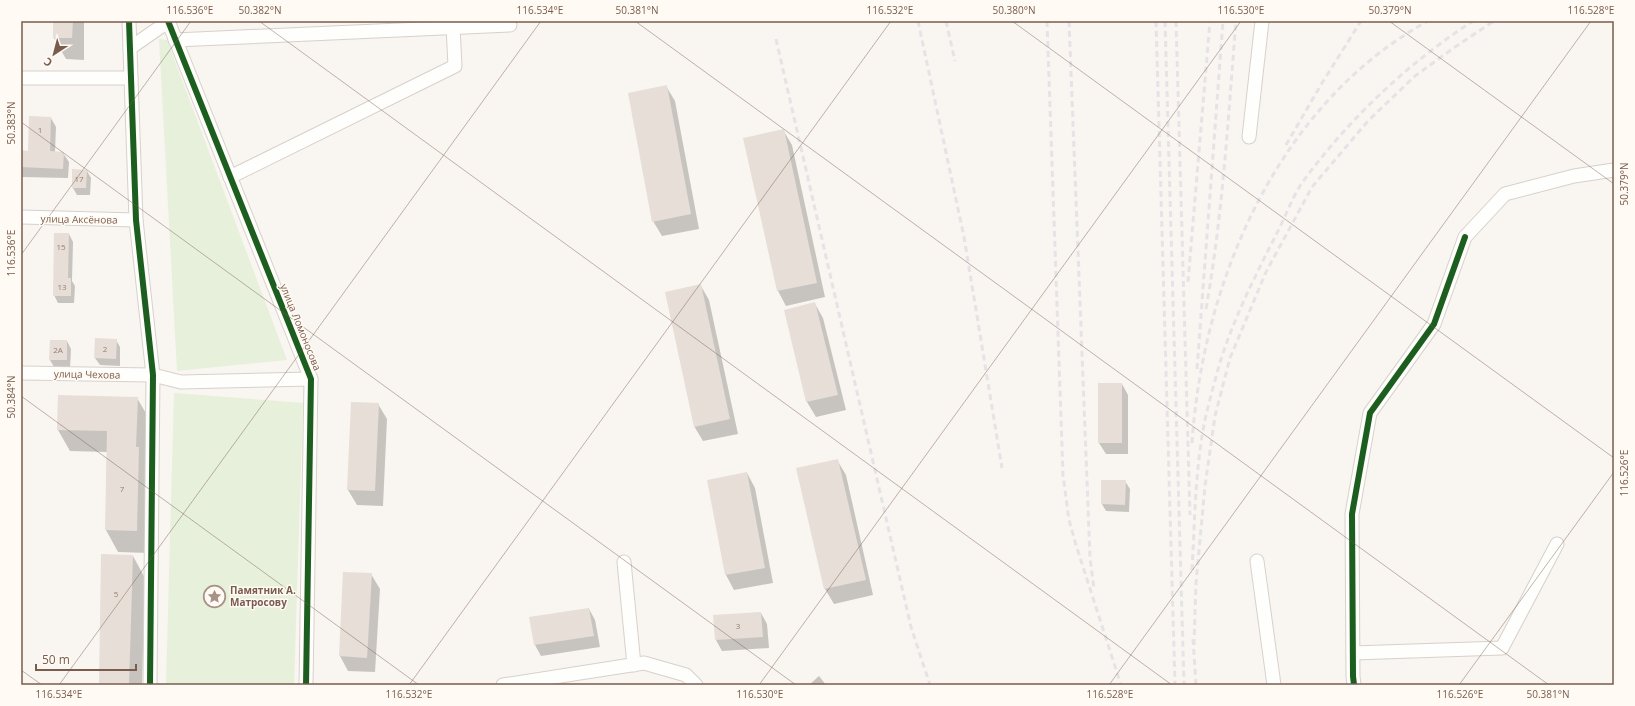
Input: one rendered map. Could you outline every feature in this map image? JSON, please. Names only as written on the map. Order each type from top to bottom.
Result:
[{"type":"street","points":[[129,21],[136,220],[153,375],[150,685]]},
{"type":"street","points":[[130,48],[168,21]]},
{"type":"street","name":"улица Ломоносова","points":[[168,21],[310,379],[306,685]]},
{"type":"street","points":[[1249,137],[1262,21]]},
{"type":"street","points":[[175,40],[453,27],[469,24],[510,25]]},
{"type":"street","points":[[230,176],[455,66],[453,27]]},
{"type":"street","points":[[21,78],[131,78]]},
{"type":"street","points":[[1354,685],[1352,514],[1370,413],[1434,324],[1464,237],[1505,194],[1574,176],[1614,170]]},
{"type":"street","name":"улица Аксёнова","points":[[21,217],[136,220]]},
{"type":"street","name":"улица Чехова","points":[[21,373],[153,375],[181,382],[310,379]]},
{"type":"street","points":[[1353,653],[1502,648],[1557,544]]},
{"type":"street","points":[[1257,561],[1274,685]]},
{"type":"street","points":[[624,562],[634,665]]},
{"type":"street","points":[[503,685],[644,663],[686,675],[696,685]]},
{"type":"green space","points":[[159,39],[167,40],[287,360],[177,371]]},
{"type":"green space","points":[[174,393],[303,403],[294,685],[166,685]]},
{"type":"building","points":[[53,21],[73,21],[72,38],[53,38]]},
{"type":"building","points":[[667,85],[691,214],[652,222],[628,93]]},
{"type":"building","points":[[29,116],[51,117],[50,151],[64,152],[63,169],[21,167],[21,150],[28,151]]},
{"type":"building","points":[[784,129],[817,283],[777,291],[743,138]]},
{"type":"building","points":[[72,169],[87,170],[86,188],[72,188]]},
{"type":"building","points":[[54,233],[69,233],[68,278],[71,278],[71,296],[53,296]]},
{"type":"building","points":[[701,284],[730,419],[694,427],[665,292]]},
{"type":"building","points":[[815,302],[838,395],[806,402],[784,310]]},
{"type":"building","points":[[95,338],[117,339],[116,359],[94,358]]},
{"type":"building","points":[[50,340],[67,340],[67,360],[49,360]]},
{"type":"building","points":[[1098,383],[1122,383],[1122,443],[1098,443]]},
{"type":"building","points":[[58,395],[138,397],[136,447],[139,447],[137,531],[105,530],[107,431],[57,430]]},
{"type":"building","points":[[351,402],[379,403],[375,491],[347,490]]},
{"type":"building","points":[[838,459],[866,580],[824,589],[796,468]]},
{"type":"building","points":[[747,472],[765,568],[725,575],[707,480]]},
{"type":"building","points":[[1101,480],[1126,480],[1125,505],[1101,504]]},
{"type":"building","points":[[101,554],[133,555],[129,685],[99,685]]},
{"type":"building","points":[[343,572],[372,573],[367,658],[339,656]]},
{"type":"building","points":[[589,608],[594,636],[534,645],[529,617]]},
{"type":"building","points":[[761,612],[763,637],[715,640],[713,615]]},
{"type":"railway","points":[[918,21],[964,237],[1002,468]]},
{"type":"railway","points":[[946,21],[955,61]]},
{"type":"railway","points":[[1047,21],[1063,475],[1069,520],[1121,685]]},
{"type":"railway","points":[[1069,21],[1090,558],[1094,589]]},
{"type":"railway","points":[[1156,21],[1175,685]]},
{"type":"railway","points":[[1165,21],[1184,685]]},
{"type":"railway","points":[[1176,21],[1190,515]]},
{"type":"railway","points":[[1188,282],[1210,21]]},
{"type":"railway","points":[[1197,369],[1223,21]]},
{"type":"railway","points":[[1206,309],[1221,201],[1236,21]]},
{"type":"railway","points":[[1286,145],[1322,83],[1361,21]]},
{"type":"railway","points":[[1192,443],[1199,381],[1213,319],[1232,259],[1258,201],[1291,147],[1330,98],[1376,56],[1428,21]]},
{"type":"railway","points":[[1192,570],[1196,492],[1202,434],[1222,356],[1254,279],[1296,193],[1322,157],[1381,93],[1403,73],[1449,37],[1473,21]]},
{"type":"railway","points":[[1194,645],[1196,583],[1205,486],[1215,416],[1230,358],[1266,272],[1312,187],[1368,121],[1415,76],[1494,21]]},
{"type":"railway","points":[[776,39],[911,627],[930,685]]},
{"type":"railway","points":[[1193,639],[1196,685]]},
{"type":"cycle path","points":[[129,21],[136,220],[153,375],[150,685]]},
{"type":"cycle path","points":[[168,21],[311,379],[306,685]]},
{"type":"cycle path","points":[[1354,685],[1352,514],[1370,413],[1434,324],[1465,237]]},
{"type":"place","name":"Памятник А. Матросову","points":[[214,596]]}]
